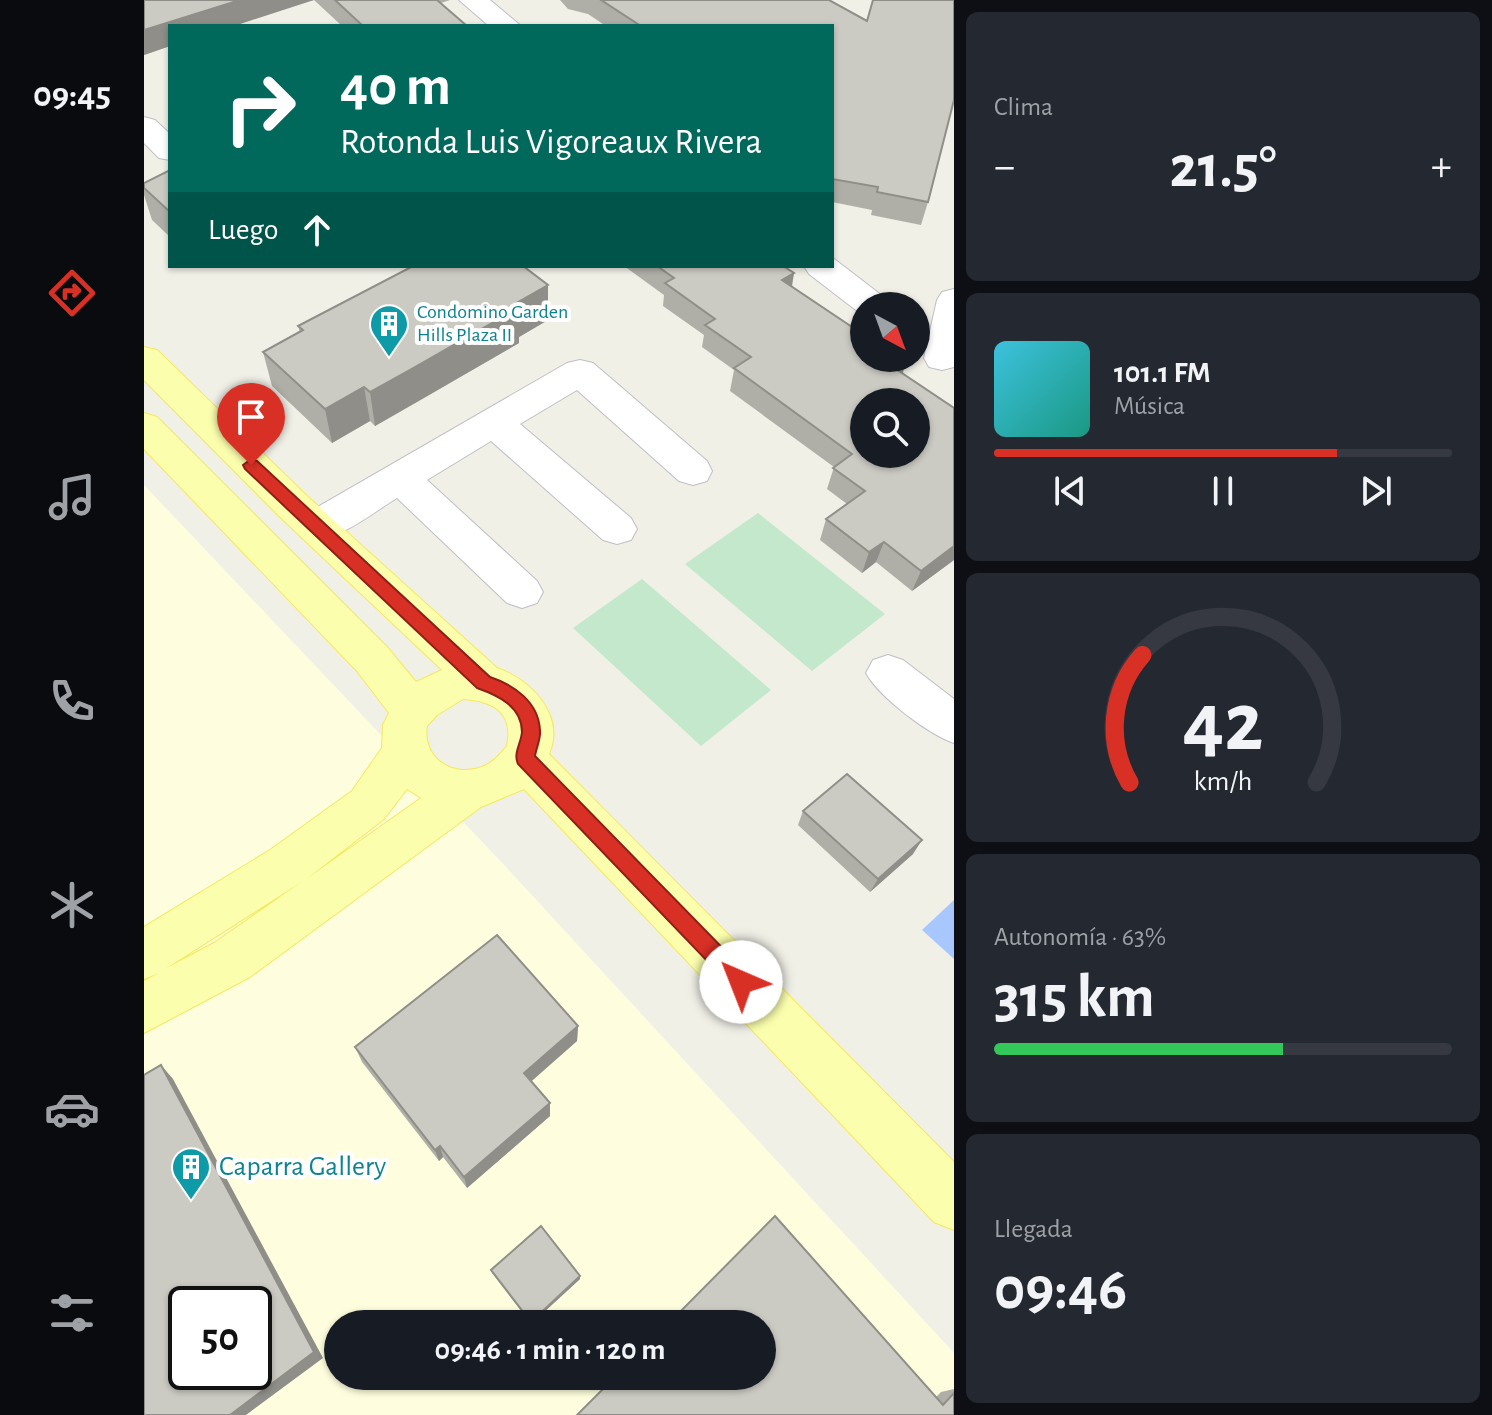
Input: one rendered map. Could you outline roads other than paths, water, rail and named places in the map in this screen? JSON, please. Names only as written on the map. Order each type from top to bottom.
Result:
[{"type":"main road","points":[[144,359],[316,527],[483,682],[513,695],[526,711],[531,730],[525,759],[510,774],[492,785],[469,790],[447,787],[429,780],[414,766],[409,730],[372,659],[144,426]]},
{"type":"main road","points":[[144,955],[287,865],[368,805],[382,789],[426,696],[444,686],[463,681],[483,682]]},
{"type":"main road","points":[[525,759],[954,1202]]},
{"type":"main road","points":[[144,1008],[232,960],[469,790]]},
{"type":"street","points":[[473,0],[504,24]]},
{"type":"street","points":[[144,126],[168,149]]},
{"type":"street","points":[[144,171],[168,161]]},
{"type":"street","points":[[824,268],[855,292]]},
{"type":"street","points":[[937,355],[954,300]]},
{"type":"street","points":[[316,527],[580,372],[693,471]]},
{"type":"street","points":[[494,423],[617,529]]},
{"type":"street","points":[[400,478],[522,592]]},
{"type":"street","points":[[888,673],[954,724]]},
{"type":"water","points":[[954,900],[954,959],[922,930]]},
{"type":"place","name":"Condomino Garden Hills Plaza II","points":[[389,358]]},
{"type":"place","name":"Caparra Gallery","points":[[191,1201]]}]
